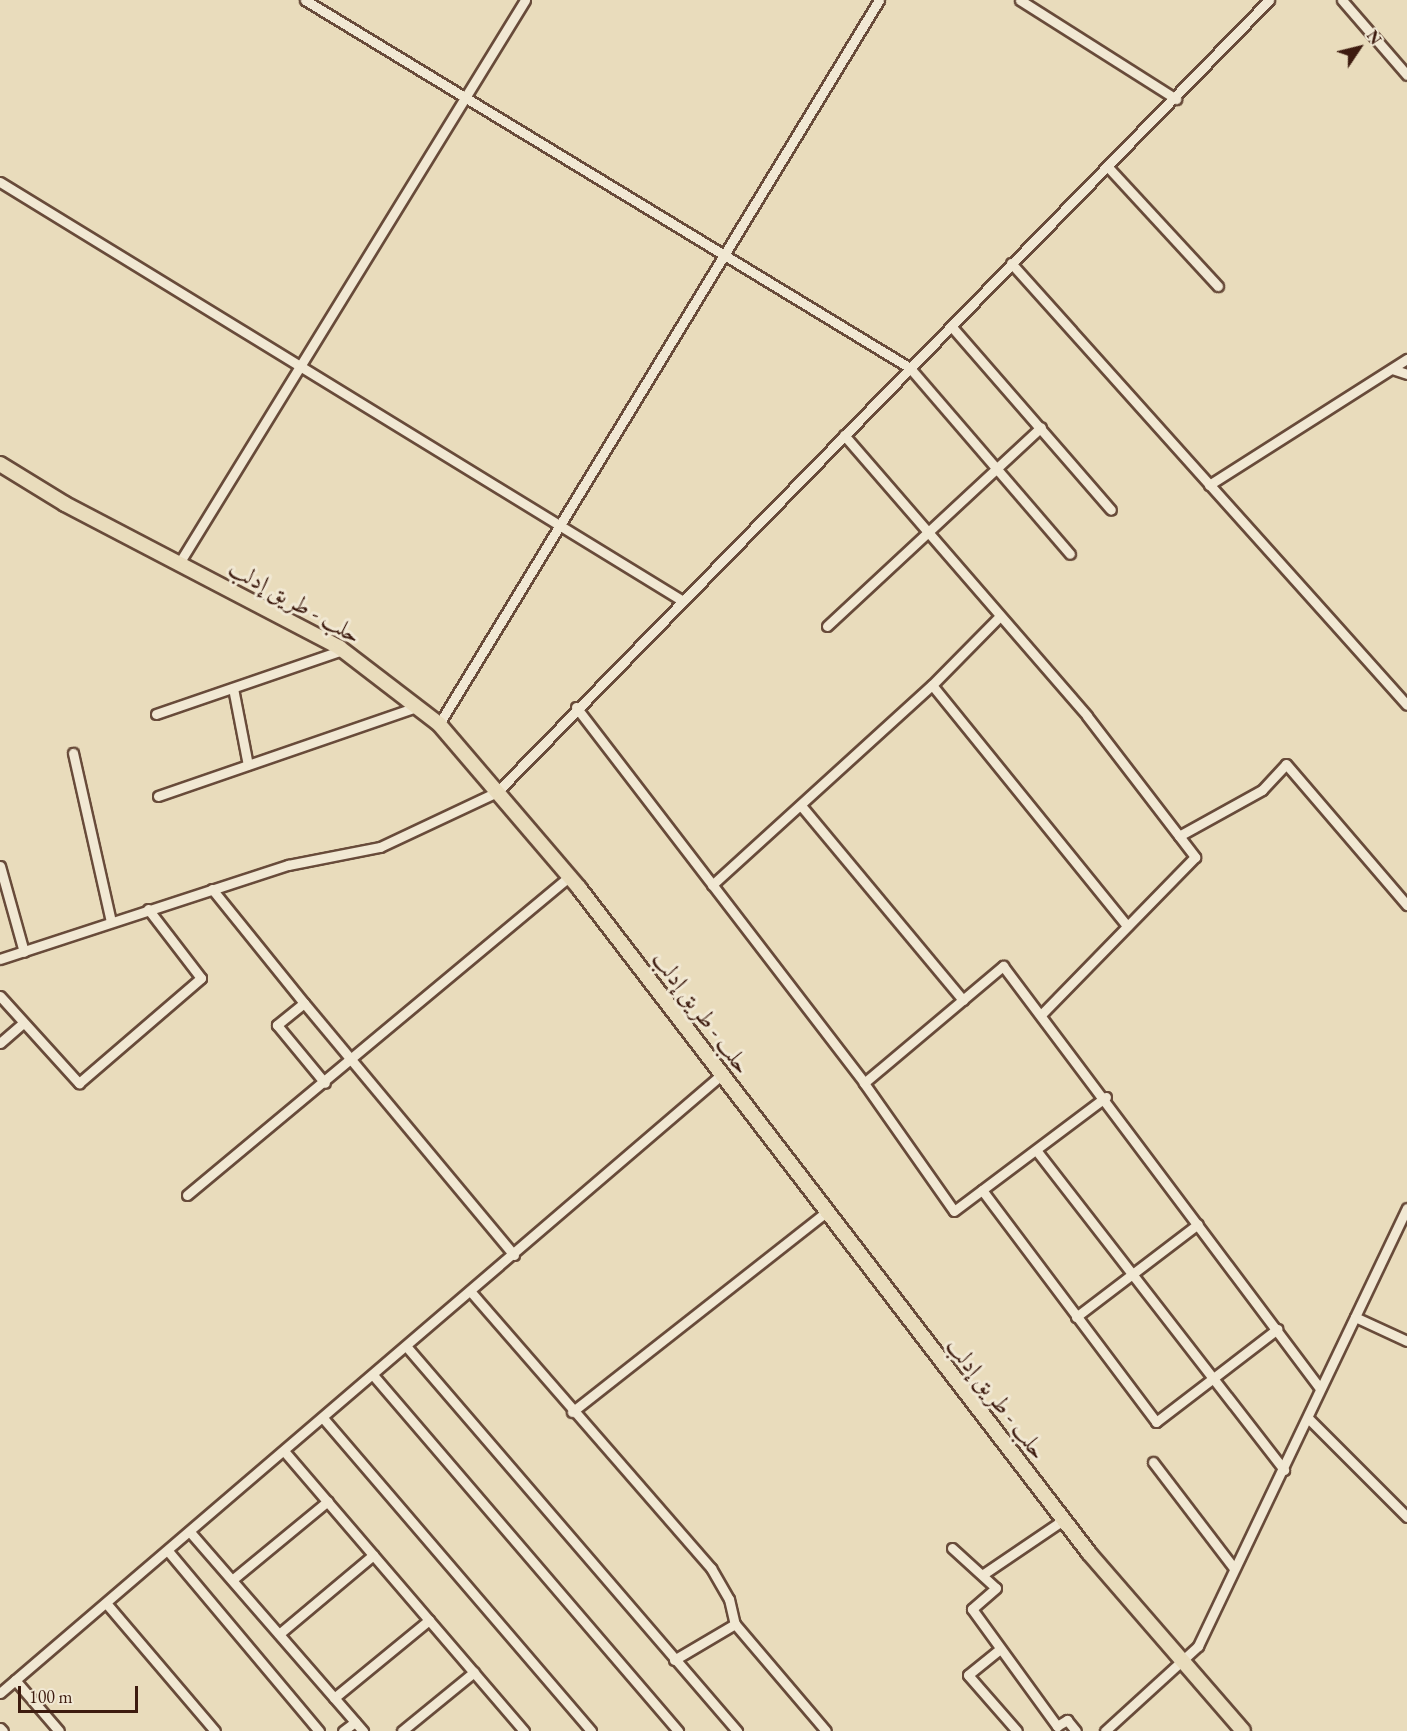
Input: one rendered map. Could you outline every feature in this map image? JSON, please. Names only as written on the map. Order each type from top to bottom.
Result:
[{"type":"highway","name":"حلب - طريق إدلب","points":[[0,464],[178,566],[343,650],[439,724],[570,876],[1063,1520],[1183,1664],[1243,1731]]},
{"type":"street","points":[[304,0],[910,368],[996,471],[1070,554]]},
{"type":"street","points":[[178,566],[525,0]]},
{"type":"street","points":[[439,724],[722,254],[879,0]]},
{"type":"street","points":[[1020,0],[1176,99]]},
{"type":"street","points":[[0,959],[212,889],[380,847],[497,792],[576,707],[952,327],[1011,263],[1176,99],[1269,0]]},
{"type":"street","points":[[1342,0],[1407,75]]},
{"type":"street","points":[[1108,167],[1218,286]]},
{"type":"street","points":[[0,182],[302,365],[683,601]]},
{"type":"street","points":[[1011,263],[1407,705]]},
{"type":"street","points":[[952,327],[1111,510]]},
{"type":"street","points":[[1209,485],[1407,358]]},
{"type":"street","points":[[1392,369],[1407,374]]},
{"type":"street","points":[[827,626],[1041,427]]},
{"type":"street","points":[[844,435],[1087,716],[1195,857],[1041,1014]]},
{"type":"street","points":[[712,885],[803,808],[932,685],[1000,615]]},
{"type":"street","points":[[156,714],[343,650]]},
{"type":"street","points":[[932,685],[1127,926]]},
{"type":"street","points":[[233,688],[248,765]]},
{"type":"street","points":[[158,796],[417,707]]},
{"type":"street","points":[[576,707],[864,1083],[954,1211],[1106,1098]]},
{"type":"street","points":[[73,753],[111,922]]},
{"type":"street","points":[[1179,836],[1262,790],[1286,765],[1407,905]]},
{"type":"street","points":[[803,808],[963,1000]]},
{"type":"street","points":[[0,866],[24,952]]},
{"type":"street","points":[[187,1195],[325,1083],[570,876]]},
{"type":"street","points":[[212,889],[514,1255]]},
{"type":"street","points":[[0,996],[79,1083],[201,978],[148,909]]},
{"type":"street","points":[[864,1083],[1003,966],[1106,1098],[1320,1387]]},
{"type":"street","points":[[304,1003],[277,1025],[325,1083]]},
{"type":"street","points":[[0,1043],[23,1023]]},
{"type":"street","points":[[0,1693],[721,1076]]},
{"type":"street","points":[[1036,1150],[1211,1381],[1284,1470]]},
{"type":"street","points":[[982,1190],[1156,1422],[1277,1329]]},
{"type":"street","points":[[1105,1731],[1183,1664],[1198,1646],[1233,1567],[1284,1470],[1320,1387],[1407,1208]]},
{"type":"street","points":[[572,1412],[826,1212]]},
{"type":"street","points":[[1076,1317],[1198,1224]]},
{"type":"street","points":[[471,1292],[572,1412],[711,1568],[729,1599],[735,1624],[826,1731]]},
{"type":"street","points":[[1355,1317],[1407,1341]]},
{"type":"street","points":[[406,1346],[737,1731]]},
{"type":"street","points":[[373,1375],[678,1731]]},
{"type":"street","points":[[323,1418],[591,1731]]},
{"type":"street","points":[[1308,1418],[1407,1517]]},
{"type":"street","points":[[284,1451],[522,1730]]},
{"type":"street","points":[[1153,1462],[1233,1567]]},
{"type":"street","points":[[232,1580],[327,1502]]},
{"type":"street","points":[[985,1573],[1063,1520]]},
{"type":"street","points":[[190,1532],[363,1731]]},
{"type":"street","points":[[952,1548],[985,1573],[996,1588],[972,1609],[1057,1726]]},
{"type":"street","points":[[168,1551],[319,1731]]},
{"type":"street","points":[[279,1634],[373,1555]]},
{"type":"street","points":[[106,1603],[215,1731]]},
{"type":"street","points":[[334,1698],[429,1620]]},
{"type":"street","points":[[674,1660],[735,1624]]},
{"type":"street","points":[[1000,1648],[969,1676],[1017,1731]]},
{"type":"street","points":[[402,1731],[474,1672]]},
{"type":"street","points":[[15,1680],[59,1731]]},
{"type":"street","points":[[1047,1731],[1067,1720],[1076,1731]]},
{"type":"street","points":[[343,1731],[355,1722]]}]
